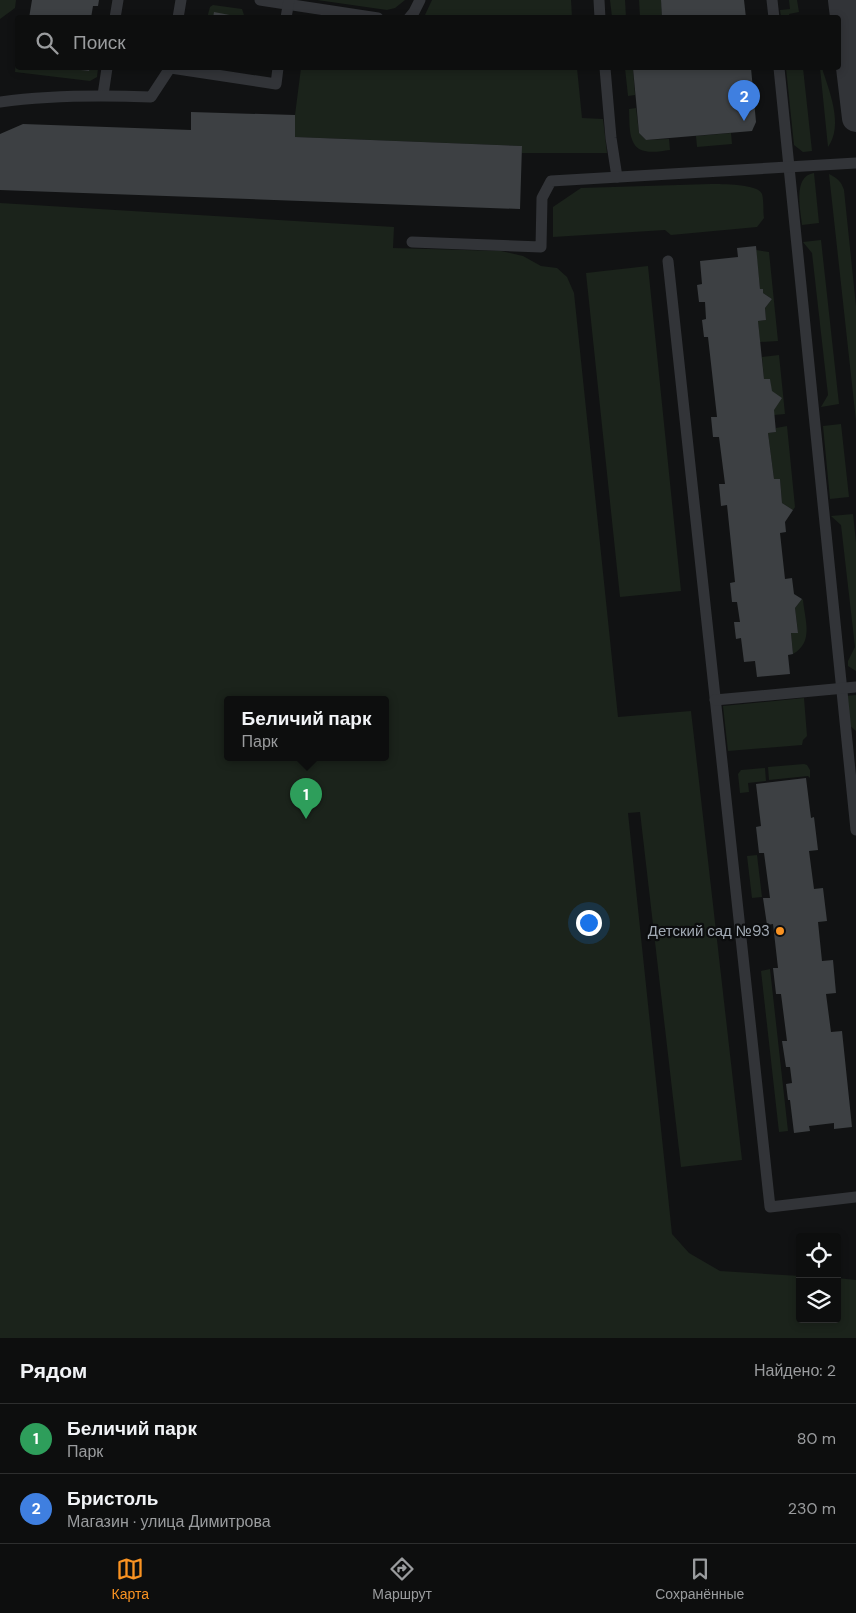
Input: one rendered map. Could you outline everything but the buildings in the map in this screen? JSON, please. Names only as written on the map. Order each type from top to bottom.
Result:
[{"type":"street","points":[[842,0],[856,118]]},
{"type":"lane","points":[[116,15],[118,0]]},
{"type":"lane","points":[[178,15],[181,0]]},
{"type":"lane","points":[[260,0],[288,2],[361,15]]},
{"type":"lane","points":[[412,15],[420,0]]},
{"type":"lane","points":[[599,0],[600,15]]},
{"type":"lane","points":[[772,0],[774,15]]},
{"type":"lane","points":[[286,15],[288,2]]},
{"type":"lane","points":[[103,95],[107,70]]},
{"type":"lane","points":[[0,102],[37,97],[103,95],[151,97],[169,70]]},
{"type":"lane","points":[[180,70],[258,85],[276,84],[278,70]]},
{"type":"lane","points":[[605,70],[611,138],[617,177]]},
{"type":"lane","points":[[779,70],[856,830]]},
{"type":"lane","points":[[412,242],[541,247],[542,198],[551,181],[856,162]]},
{"type":"lane","points":[[668,261],[770,1207],[856,1197]]},
{"type":"lane","points":[[716,700],[856,687]]},
{"type":"shaded area","points":[[0,0],[16,0],[15,8],[0,19]]},
{"type":"shaded area","points":[[317,0],[405,0],[395,8],[387,10]]},
{"type":"shaded area","points":[[432,0],[571,0],[572,15],[425,15]]},
{"type":"shaded area","points":[[610,0],[625,0],[626,15],[612,15]]},
{"type":"shaded area","points":[[639,0],[661,0],[662,15],[640,15]]},
{"type":"shaded area","points":[[789,0],[797,0],[799,12],[781,15],[780,10],[790,9]]},
{"type":"shaded area","points":[[213,5],[242,9],[244,15],[208,15],[210,7]]},
{"type":"shaded area","points":[[15,70],[98,70],[97,77],[90,81],[15,72]]},
{"type":"shaded area","points":[[301,70],[577,70],[582,118],[603,119],[607,153],[522,153],[522,146],[295,137],[295,115]]},
{"type":"shaded area","points":[[625,70],[633,70],[635,95],[628,96]]},
{"type":"shaded area","points":[[786,70],[803,70],[812,151],[803,152],[794,145]]},
{"type":"shaded area","points":[[820,70],[823,70],[834,108],[835,129],[828,147]]},
{"type":"shaded area","points":[[636,108],[639,133],[646,140],[669,139],[670,150],[648,152],[639,149],[635,145],[630,128],[629,109]]},
{"type":"shaded area","points":[[731,133],[732,144],[697,147],[696,136]]},
{"type":"shaded area","points":[[814,173],[819,223],[802,225],[800,187],[807,176]]},
{"type":"shaded area","points":[[829,174],[842,184],[844,190],[856,306],[856,421]]},
{"type":"shaded area","points":[[711,184],[747,186],[759,191],[763,197],[764,218],[757,227],[671,235],[665,230],[553,237],[553,207],[581,188]]},
{"type":"shaded area","points":[[0,203],[394,227],[393,248],[501,251],[523,256],[541,266],[557,268],[567,277],[574,293],[618,717],[691,711],[742,1160],[681,1167],[640,812],[628,813],[672,1234],[689,1253],[720,1271],[796,1276],[796,1323],[841,1323],[841,1278],[856,1280],[856,1338],[0,1338]]},
{"type":"shaded area","points":[[821,240],[839,404],[821,407],[828,395],[812,253],[803,242]]},
{"type":"shaded area","points":[[756,250],[769,252],[778,341],[760,342],[758,321],[766,320],[765,308],[772,299],[763,293],[763,289],[760,289]]},
{"type":"shaded area","points":[[648,266],[681,591],[620,597],[586,273]]},
{"type":"shaded area","points":[[779,355],[785,414],[774,415],[770,379],[764,379],[762,357]]},
{"type":"shaded area","points":[[841,424],[849,497],[830,499],[823,426]]},
{"type":"shaded area","points":[[787,426],[795,507],[793,510],[782,503],[780,479],[774,479],[768,433],[776,432],[776,428]]},
{"type":"shaded area","points":[[853,514],[856,542],[856,671],[848,666],[848,661],[855,647],[841,525],[831,516]]},
{"type":"shaded area","points":[[802,599],[807,630],[806,637],[800,649],[793,654],[791,633],[798,632],[795,608]]},
{"type":"shaded area","points":[[856,695],[856,731],[848,724],[845,696]]},
{"type":"shaded area","points":[[804,698],[807,736],[803,740],[802,745],[728,751],[723,706]]},
{"type":"shaded area","points":[[804,764],[810,770],[810,778],[808,776],[769,780],[768,767]]},
{"type":"shaded area","points":[[765,768],[766,781],[748,783],[749,792],[740,793],[738,774],[741,770]]},
{"type":"shaded area","points":[[757,855],[762,897],[752,898],[747,856]]},
{"type":"shaded area","points":[[770,969],[788,1131],[779,1132],[761,971]]},
{"type":"place","name":"Бристоль","points":[[744,121]]},
{"type":"place","name":"Беличий парк","points":[[306,819]]},
{"type":"place","name":"Детский сад №93","points":[[780,931]]}]
